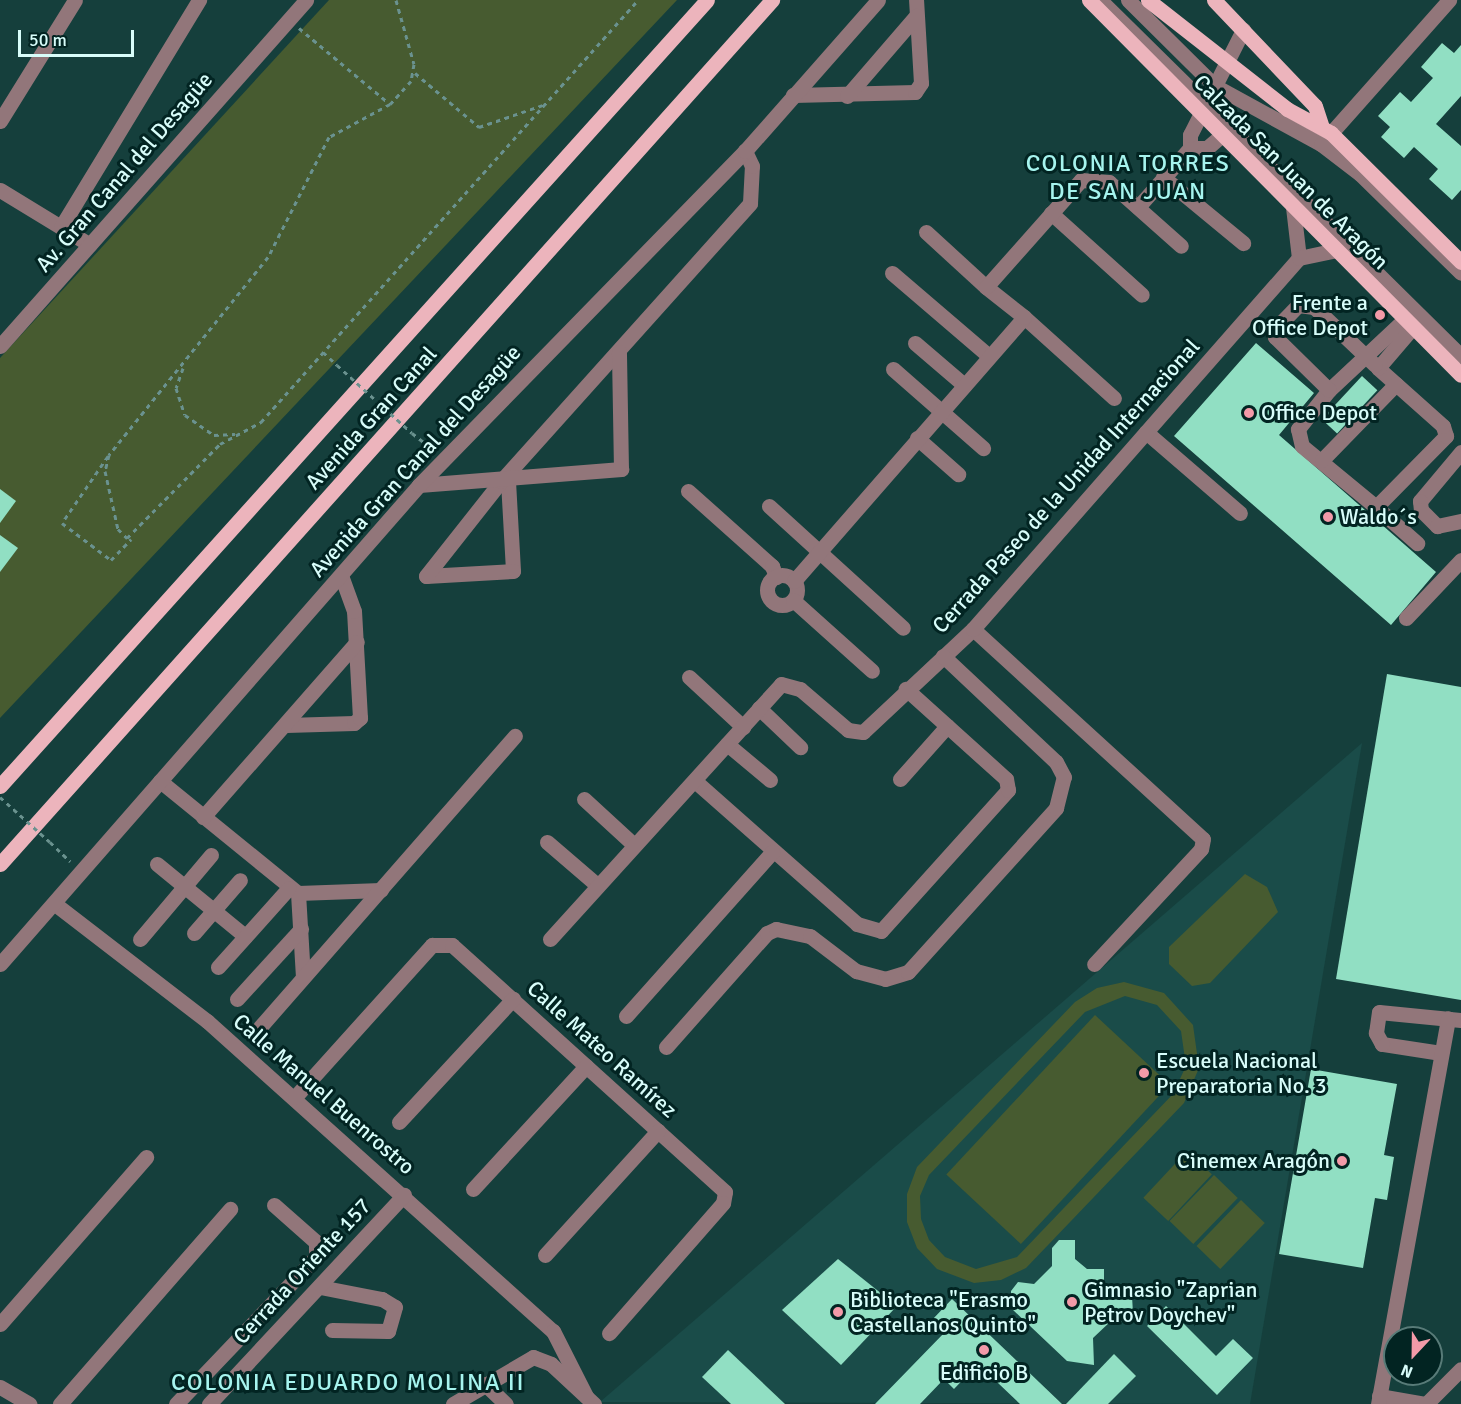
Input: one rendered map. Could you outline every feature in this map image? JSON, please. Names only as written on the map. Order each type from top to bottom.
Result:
[{"type":"main road","points":[[0,786],[707,0]]},
{"type":"main road","name":"Avenida Gran Canal","points":[[0,864],[772,0]]},
{"type":"main road","name":"Calzada San Juan de Aragón","points":[[1089,0],[1205,110],[1222,135],[1461,375]]},
{"type":"main road","name":"Calzada San Juan de Aragón","points":[[1148,0],[1287,109],[1327,130],[1461,262]]},
{"type":"main road","points":[[1214,0],[1315,106],[1327,130]]},
{"type":"street","points":[[0,121],[75,0]]},
{"type":"street","points":[[62,227],[199,0]]},
{"type":"street","name":"Av. Gran Canal del Desagüe","points":[[0,346],[306,0]]},
{"type":"street","name":"Avenida Gran Canal del Desagüe","points":[[0,964],[55,904],[419,485],[745,151],[878,0]]},
{"type":"street","points":[[793,95],[847,96],[918,89],[916,0]]},
{"type":"street","points":[[1100,0],[1205,110],[1461,356]]},
{"type":"street","points":[[1128,0],[1215,86],[1321,144],[1461,273]]},
{"type":"street","points":[[1327,130],[1449,0]]},
{"type":"street","points":[[847,96],[916,16]]},
{"type":"street","points":[[1138,207],[1186,152],[1190,135],[1205,110],[1243,30]]},
{"type":"street","points":[[1186,152],[1207,148],[1222,135]]},
{"type":"street","points":[[504,481],[513,571],[429,578],[428,569],[504,481],[620,352],[750,202],[752,166],[745,151]]},
{"type":"street","points":[[986,286],[1081,180],[1095,177],[1109,182],[1181,246]]},
{"type":"street","points":[[1163,177],[1243,243]]},
{"type":"street","points":[[0,190],[90,245]]},
{"type":"street","points":[[1293,207],[1299,258],[1337,250]]},
{"type":"street","points":[[1051,213],[1142,295]]},
{"type":"street","points":[[926,232],[1114,398]]},
{"type":"street","name":"Cerrada Paseo de la Unidad Internacional","points":[[759,708],[787,682],[858,735],[973,629],[1299,258]]},
{"type":"street","points":[[892,273],[989,356]]},
{"type":"street","points":[[1329,390],[1275,338],[1275,329],[1298,305],[1314,307],[1443,426],[1446,436],[1376,507]]},
{"type":"street","points":[[793,600],[794,581],[818,550],[1024,317]]},
{"type":"street","points":[[1409,323],[1373,363],[1329,390],[1298,429],[1302,446],[1322,460],[1417,543]]},
{"type":"street","points":[[915,343],[964,385]]},
{"type":"street","points":[[419,485],[504,481],[621,470],[620,352]]},
{"type":"street","points":[[892,369],[983,448]]},
{"type":"street","points":[[1322,460],[1396,384]]},
{"type":"street","points":[[1146,432],[1240,513]]},
{"type":"street","points":[[917,438],[958,474]]},
{"type":"street","points":[[1461,452],[1420,501],[1421,510],[1437,526],[1461,521]]},
{"type":"street","points":[[688,491],[772,567],[776,577]]},
{"type":"street","points":[[769,506],[903,628]]},
{"type":"street","points":[[1406,618],[1461,560]]},
{"type":"street","points":[[286,725],[358,722],[357,642],[341,575]]},
{"type":"street","points":[[776,577],[794,581]]},
{"type":"street","points":[[776,577],[767,589],[770,599],[783,605],[793,600]]},
{"type":"street","points":[[793,600],[872,671]]},
{"type":"street","points":[[973,629],[1198,828],[1203,839],[1201,849],[1094,963]]},
{"type":"street","points":[[203,817],[357,642]]},
{"type":"street","points":[[666,1047],[766,933],[776,929],[810,936],[856,971],[885,979],[908,972],[1056,807],[1064,777],[1056,762],[943,656]]},
{"type":"street","points":[[689,677],[742,727]]},
{"type":"street","points":[[695,781],[772,852],[857,924],[881,931],[892,925],[1008,790],[1006,779],[906,689]]},
{"type":"street","points":[[550,939],[759,708],[800,747]]},
{"type":"street","points":[[900,779],[947,726]]},
{"type":"street","points":[[260,1027],[515,736]]},
{"type":"street","points":[[728,744],[770,780]]},
{"type":"street","points":[[160,781],[293,891],[301,929],[303,977]]},
{"type":"street","points":[[584,799],[634,845]]},
{"type":"street","points":[[547,842],[597,885]]},
{"type":"street","points":[[626,1016],[772,852]]},
{"type":"street","points":[[140,939],[211,855]]},
{"type":"street","points":[[157,864],[244,936]]},
{"type":"street","points":[[194,933],[240,880]]},
{"type":"street","points":[[218,967],[244,936],[293,891],[381,890]]},
{"type":"street","name":"Calle Manuel Buenrostro","points":[[55,904],[295,1097],[554,1331],[590,1400]]},
{"type":"street","points":[[237,999],[301,929]]},
{"type":"street","name":"Calle Mateo Ramírez","points":[[295,1097],[432,945],[441,942],[513,999],[726,1196],[609,1333]]},
{"type":"street","points":[[399,1122],[513,999]]},
{"type":"street","points":[[1441,1053],[1382,1044],[1377,1037],[1378,1014],[1386,1009],[1454,1019],[1441,1053],[1378,1400],[1426,1404],[1458,1373]]},
{"type":"street","points":[[473,1189],[586,1066]]},
{"type":"street","points":[[546,1255],[658,1131]]},
{"type":"street","points":[[0,1324],[146,1157]]},
{"type":"street","name":"Cerrada Oriente 157","points":[[209,1404],[404,1195]]},
{"type":"street","points":[[176,1404],[316,1257],[316,1242],[274,1205]]},
{"type":"street","points":[[60,1404],[230,1209]]},
{"type":"street","points":[[320,1287],[382,1299],[395,1307],[388,1331],[333,1329]]},
{"type":"street","points":[[453,1404],[527,1358],[542,1358],[590,1400]]},
{"type":"street","points":[[485,1384],[506,1404]]},
{"type":"street","points":[[0,1387],[29,1404]]},
{"type":"path","points":[[396,0],[415,72],[479,127],[544,104]]},
{"type":"path","points":[[415,72],[390,104],[329,137],[268,257],[184,366],[109,455],[62,523],[111,560],[220,444],[261,422],[638,0]]},
{"type":"path","points":[[289,19],[390,104]]},
{"type":"path","points":[[323,352],[412,433],[444,458]]},
{"type":"path","points":[[184,366],[176,388],[185,415],[214,435],[240,433]]},
{"type":"path","points":[[109,455],[105,471],[118,529],[132,538]]},
{"type":"path","points":[[0,797],[69,860]]},
{"type":"shaded area","name":"Escuela Nacional Preparatoria No. 3","points":[[1362,743],[1250,1404],[600,1402]]},
{"type":"green space","points":[[329,0],[677,0],[0,718],[0,358]]},
{"type":"green space","points":[[1245,874],[1267,887],[1278,912],[1210,983],[1192,986],[1169,964],[1169,947]]},
{"type":"green space","points":[[1124,982],[1164,993],[1193,1025],[1199,1068],[1184,1103],[1026,1268],[1001,1280],[974,1283],[937,1269],[917,1248],[907,1222],[907,1194],[917,1167],[1075,1002],[1097,988]],"holes":[[[1125,996],[1157,1005],[1181,1031],[1186,1066],[1173,1094],[1017,1257],[976,1269],[945,1257],[929,1240],[921,1219],[920,1196],[929,1175],[1085,1012]]]},
{"type":"green space","points":[[1095,1015],[1170,1085],[1021,1244],[946,1174]]},
{"type":"green space","points":[[1187,1151],[1212,1174],[1168,1221],[1143,1198]]},
{"type":"green space","points":[[1214,1175],[1238,1198],[1193,1244],[1170,1221]]},
{"type":"green space","points":[[1241,1200],[1265,1223],[1220,1269],[1197,1246]]},
{"type":"building","points":[[1442,43],[1454,53],[1461,45],[1461,96],[1436,124],[1461,146],[1461,190],[1452,200],[1429,179],[1438,169],[1414,147],[1404,158],[1381,137],[1390,127],[1378,116],[1400,92],[1411,102],[1433,78],[1421,67]]},
{"type":"building","points":[[1256,343],[1314,393],[1279,435],[1436,572],[1391,625],[1174,436]]},
{"type":"building","points":[[1362,376],[1377,390],[1337,433],[1322,419]]},
{"type":"building","points":[[0,489],[16,501],[0,523]]},
{"type":"building","points":[[0,535],[18,548],[0,572]]},
{"type":"building","points":[[1387,674],[1461,687],[1461,1000],[1336,979]]},
{"type":"building","points":[[1311,1069],[1397,1084],[1384,1155],[1394,1157],[1387,1200],[1375,1198],[1363,1268],[1279,1254]]},
{"type":"building","name":"Gimnasio \"Zaprian Petrov Doychev\"","points":[[1059,1240],[1075,1240],[1075,1259],[1087,1269],[1104,1269],[1104,1285],[1116,1297],[1132,1296],[1133,1313],[1125,1322],[1111,1321],[1093,1338],[1094,1365],[1067,1361],[1011,1308],[1011,1291],[1018,1282],[1034,1284],[1052,1266],[1052,1248]]},
{"type":"building","name":"Biblioteca \"Erasmo Castellanos Quinto\"","points":[[838,1259],[897,1306],[841,1365],[782,1310]]},
{"type":"building","points":[[952,1299],[1062,1404],[1020,1404],[978,1364],[954,1389],[944,1379],[920,1404],[875,1404],[945,1332],[932,1320]]},
{"type":"building","points":[[1166,1306],[1216,1356],[1233,1339],[1253,1358],[1217,1395],[1147,1326]]},
{"type":"building","points":[[728,1350],[785,1404],[731,1404],[702,1377]]},
{"type":"building","points":[[1114,1354],[1136,1376],[1108,1404],[1066,1404]]},
{"type":"place","name":"Frente a Office Depot","points":[[1380,315]]},
{"type":"place","name":"Office Depot","points":[[1249,413]]},
{"type":"place","name":"Waldo´s","points":[[1328,517]]},
{"type":"place","name":"Escuela Nacional Preparatoria No. 3","points":[[1144,1073]]},
{"type":"place","name":"Cinemex Aragón","points":[[1342,1161]]},
{"type":"place","name":"Gimnasio \"Zaprian Petrov Doychev\"","points":[[1072,1302]]},
{"type":"place","name":"Biblioteca \"Erasmo Castellanos Quinto\"","points":[[838,1312]]},
{"type":"place","name":"Edificio B","points":[[984,1350]]},
{"type":"district","name":"COLONIA TORRES DE SAN JUAN","points":[[1128,178]]},
{"type":"district","name":"COLONIA EDUARDO MOLINA II","points":[[348,1383]]}]
